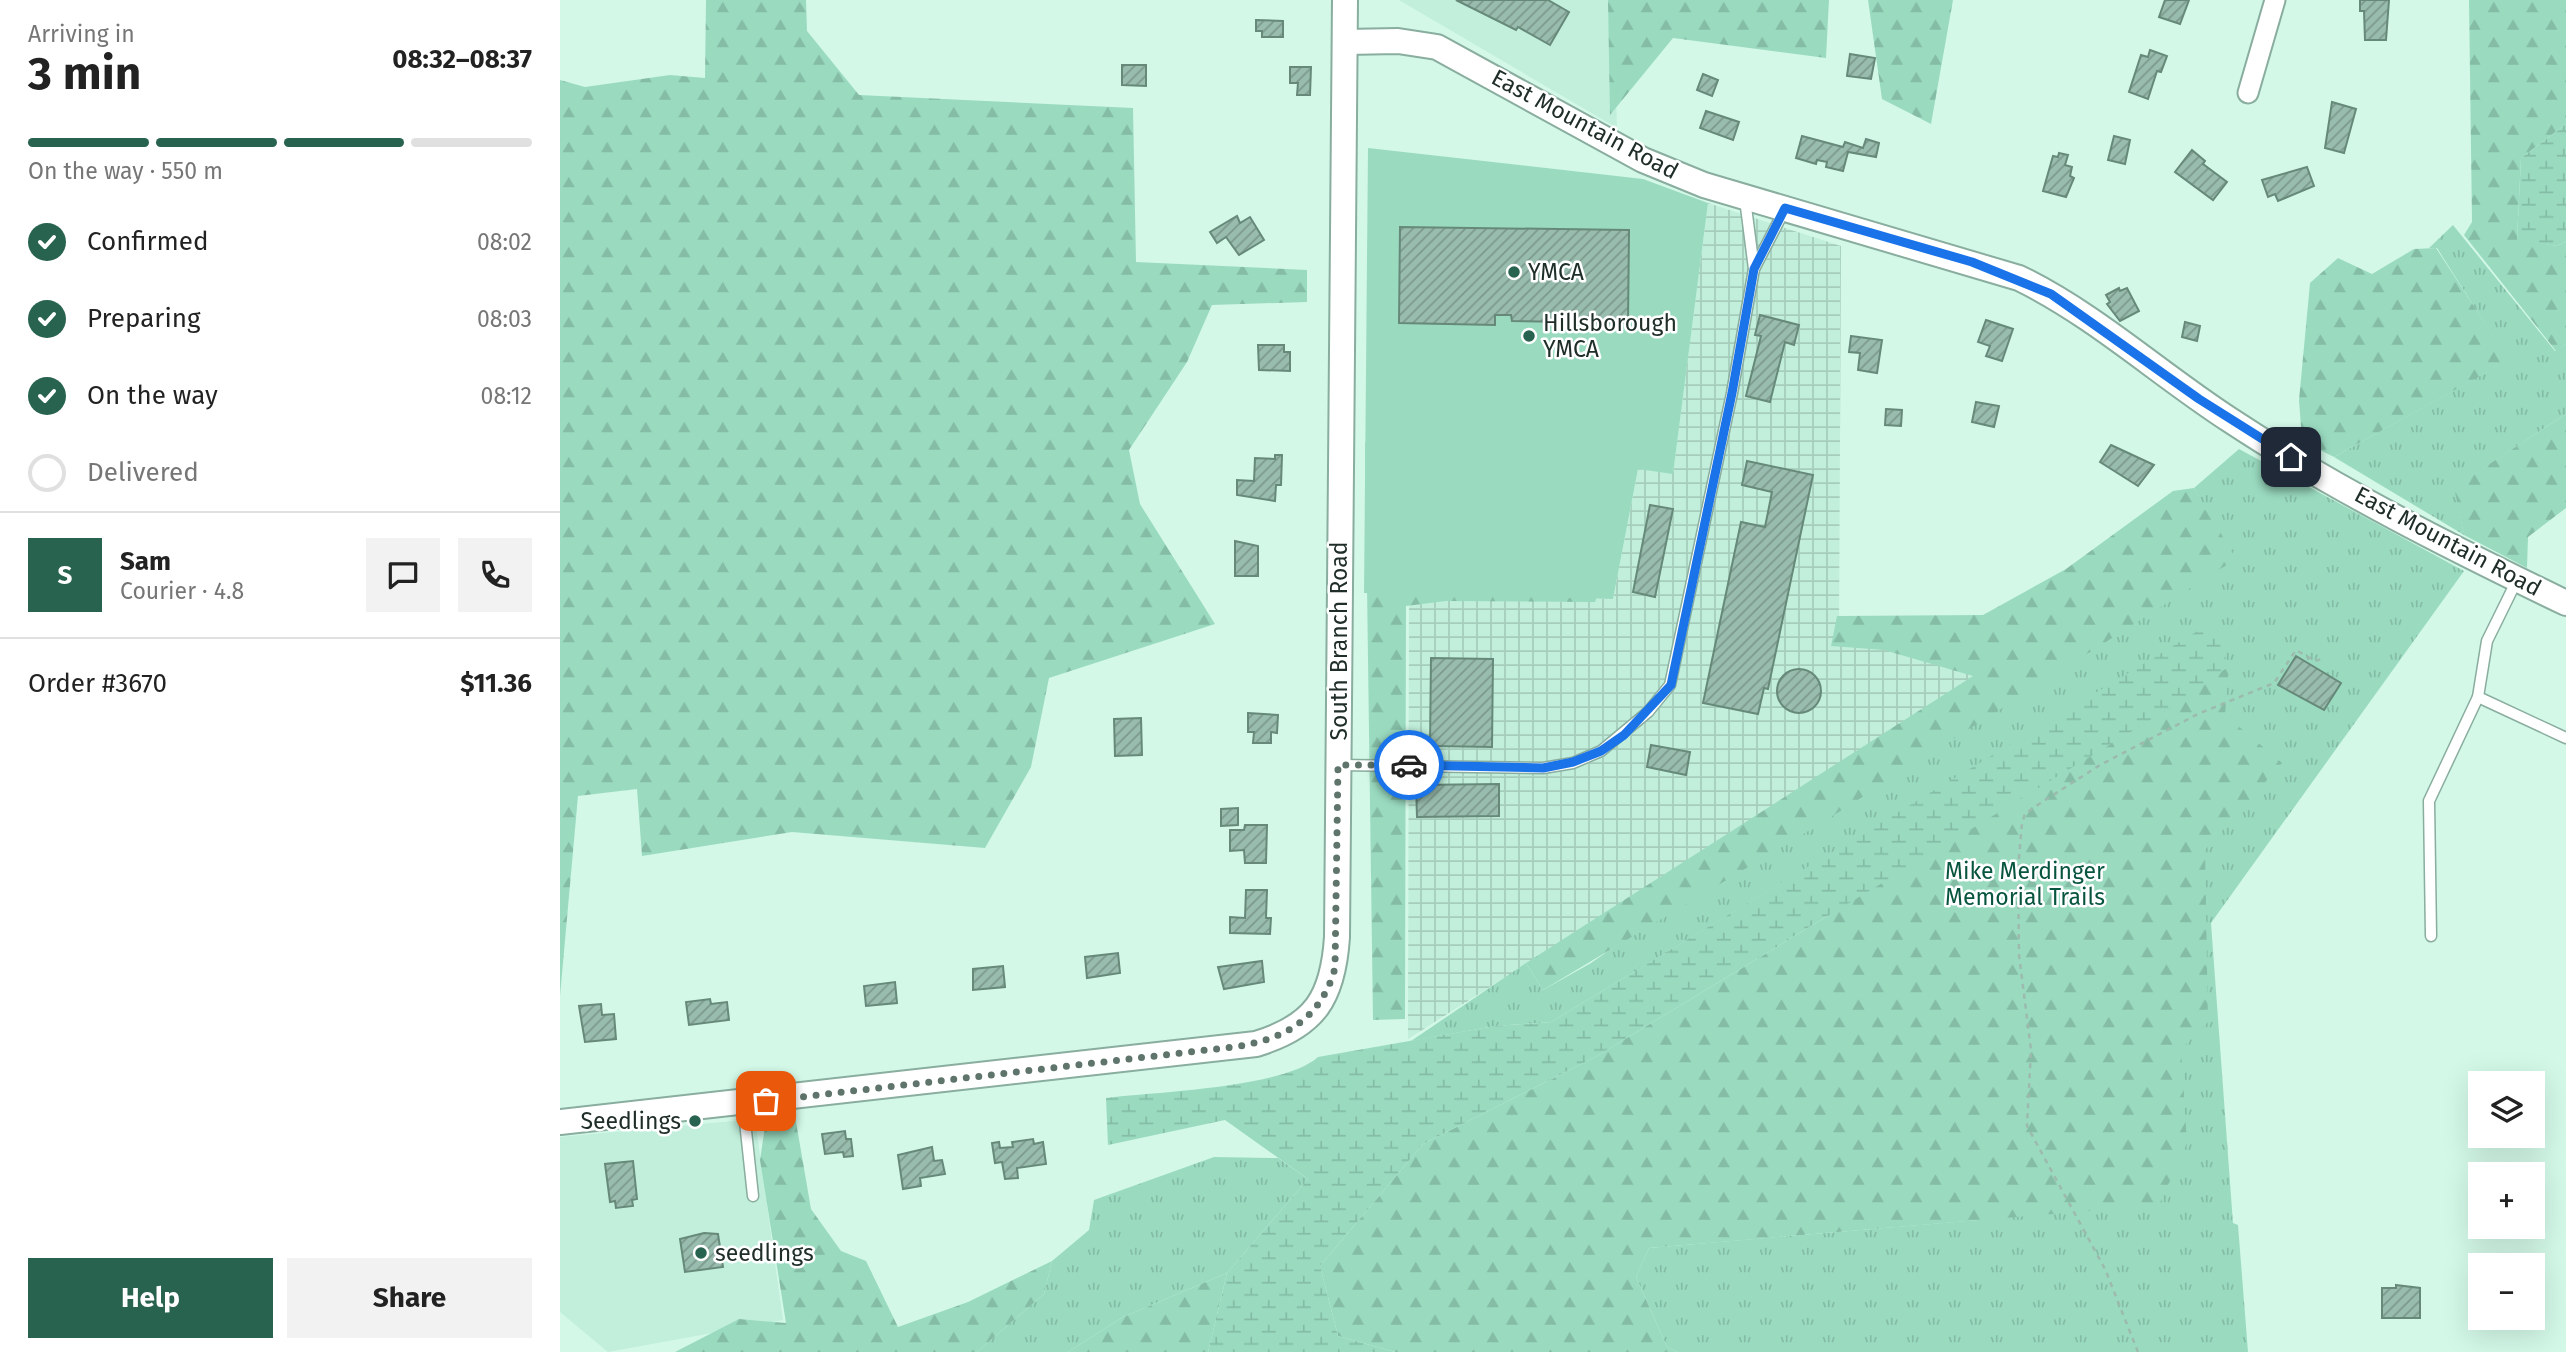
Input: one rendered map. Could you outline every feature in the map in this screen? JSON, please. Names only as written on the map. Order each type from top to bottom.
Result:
[{"type":"street","name":"South Branch Road","points":[[560,1122],[1255,1044],[1290,1032],[1318,1007],[1330,987],[1335,968],[1345,0]]},
{"type":"street","points":[[2248,93],[2275,0]]},
{"type":"street","name":"East Mountain Road","points":[[1346,42],[1398,41],[1437,47],[1643,160],[1704,185],[1972,262],[2051,294],[2183,388],[2268,444],[2566,603]]},
{"type":"lane","points":[[1744,197],[1754,269]]},
{"type":"lane","points":[[1338,765],[1543,768],[1573,762],[1601,751],[1648,712],[1671,685],[1729,406],[1754,269],[1785,208]]},
{"type":"lane","points":[[2431,936],[2429,801],[2478,697],[2487,641],[2518,579]]},
{"type":"lane","points":[[2478,697],[2566,738]]},
{"type":"lane","points":[[743,1103],[753,1196]]},
{"type":"path","points":[[2138,1352],[2105,1269],[2027,1126],[2032,1050],[2019,955],[2018,870],[2021,823],[2025,814],[2100,765],[2198,714],[2274,683],[2296,650],[2315,661],[2325,658]]},
{"type":"shaded area","points":[[1399,0],[1613,0],[1617,128]]},
{"type":"shaded area","points":[[1708,203],[1841,246],[1839,637],[1982,674],[1408,1039],[1409,595],[1613,599],[1638,469],[1673,473]]},
{"type":"shaded area","points":[[755,1119],[783,1320],[608,1352],[560,1312],[560,1137]]},
{"type":"green space","points":[[706,0],[806,0],[807,31],[859,95],[1133,108],[1136,262],[1307,270],[1307,302],[1212,305],[1187,362],[1129,450],[1140,504],[1215,624],[1049,678],[1031,767],[985,848],[792,832],[642,856],[637,789],[578,796],[560,996],[560,80],[585,87],[670,75],[705,78]]},
{"type":"green space","points":[[1608,0],[1829,0],[1826,58],[1673,38],[1610,115]]},
{"type":"green space","points":[[1868,0],[1953,0],[1931,124],[1882,99]]},
{"type":"green space","points":[[2469,0],[2566,0],[2566,124],[2521,158],[2517,239],[2557,246],[2566,241],[2566,344],[2556,351],[2464,235],[2472,222]]},
{"type":"green space","points":[[2566,124],[2566,241],[2557,246],[2517,240],[2521,158]]},
{"type":"green space","name":"Hillsborough YMCA","points":[[1368,148],[1643,179],[1708,203],[1673,474],[1638,469],[1613,599],[1364,593]]},
{"type":"green space","points":[[2453,225],[2555,351],[2566,344],[2566,414],[2455,487],[2464,535],[2334,457],[2508,360],[2437,248],[2429,248]]},
{"type":"green space","points":[[2436,248],[2509,360],[2334,457],[2302,441],[2299,400],[2310,283],[2338,258],[2372,274],[2414,249]]},
{"type":"green space","points":[[2566,414],[2566,508],[2528,537],[2527,568],[2464,535],[2454,487]]},
{"type":"green space","points":[[1365,442],[1604,578],[1595,602],[1446,601],[1406,606],[1405,1019],[1373,1020]]},
{"type":"green space","name":"Mike Merdinger Memorial Trails","points":[[2239,449],[2464,571],[2211,923],[2233,1223],[2238,1225],[2248,1352],[1677,1352],[1667,1347],[1636,1277],[1649,1248],[1978,1220],[1805,869],[1551,1022],[1495,1026],[1411,1041],[1526,963],[1543,990],[1591,963],[2217,529],[2194,488]]},
{"type":"green space","points":[[2194,488],[2236,559],[1820,824],[1543,990],[1526,963],[1973,676],[1884,650],[1831,646],[1837,616],[1983,615],[2066,569],[2173,491]]},
{"type":"green space","points":[[2211,623],[2229,666],[2180,702],[1597,1056],[1423,1144],[1320,1266],[1338,1336],[1395,1352],[1208,1352],[1227,1273],[1308,1179],[1225,1120],[1108,1145],[1106,1098],[1249,1082],[1277,1076],[1318,1057],[1495,1026],[1551,1022]]},
{"type":"green space","points":[[2229,666],[2225,715],[2282,763],[2205,850],[2208,1022],[2181,1049],[2187,1143],[2159,1205],[1649,1248],[1636,1277],[1667,1347],[1677,1352],[1395,1352],[1338,1336],[1320,1266],[1423,1144],[1597,1056],[2180,702]]},
{"type":"green space","points":[[795,1116],[811,1209],[841,1251],[866,1261],[898,1327],[968,1302],[1052,1261],[1044,1294],[977,1352],[675,1352],[739,1319],[786,1323],[760,1160],[766,1120]]},
{"type":"green space","points":[[1214,1157],[1278,1158],[1308,1179],[1227,1273],[1123,1317],[1068,1352],[977,1352],[1044,1294],[1052,1261],[1089,1230],[1094,1200]]},
{"type":"green space","points":[[1227,1273],[1208,1352],[1068,1352],[1123,1317]]},
{"type":"building","points":[[1456,0],[1548,0],[1569,12],[1550,45],[1518,27],[1516,30]]},
{"type":"building","points":[[2165,0],[2189,0],[2180,24],[2159,17]]},
{"type":"building","points":[[2360,0],[2389,0],[2386,40],[2365,40],[2364,11],[2360,11]]},
{"type":"building","points":[[1256,20],[1283,21],[1283,37],[1262,37],[1262,31],[1256,31]]},
{"type":"building","points":[[2150,50],[2167,56],[2161,72],[2157,71],[2148,99],[2129,92],[2141,55],[2148,57]]},
{"type":"building","points":[[1850,54],[1875,58],[1871,79],[1847,76]]},
{"type":"building","points":[[1122,65],[1146,65],[1146,86],[1122,85]]},
{"type":"building","points":[[1290,67],[1311,67],[1310,95],[1297,95],[1298,83],[1290,83]]},
{"type":"building","points":[[1703,74],[1718,80],[1712,96],[1697,90]]},
{"type":"building","points":[[2332,102],[2356,109],[2344,153],[2325,148]]},
{"type":"building","points":[[1706,111],[1739,122],[1733,140],[1700,128]]},
{"type":"building","points":[[1802,136],[1843,147],[1845,142],[1863,148],[1866,139],[1879,143],[1876,157],[1848,152],[1843,171],[1826,167],[1827,162],[1817,160],[1816,164],[1796,158]]},
{"type":"building","points":[[2114,136],[2130,140],[2125,164],[2108,160]]},
{"type":"building","points":[[2192,150],[2205,161],[2203,164],[2227,182],[2213,200],[2175,172]]},
{"type":"building","points":[[2059,153],[2068,155],[2065,165],[2072,167],[2070,176],[2074,178],[2066,197],[2043,191],[2053,156],[2058,157]]},
{"type":"building","points":[[2307,167],[2314,186],[2278,201],[2275,194],[2268,197],[2262,180]]},
{"type":"building","points":[[1237,216],[1240,223],[1250,217],[1264,240],[1239,255],[1226,237],[1217,243],[1210,232]]},
{"type":"building","name":"YMCA","points":[[1400,227],[1629,230],[1628,323],[1512,321],[1511,315],[1495,315],[1495,325],[1399,323]]},
{"type":"building","points":[[2119,288],[2120,291],[2127,288],[2139,311],[2120,321],[2107,304],[2110,302],[2106,295]]},
{"type":"building","points":[[1760,315],[1799,325],[1794,345],[1785,342],[1770,402],[1746,396],[1761,336],[1755,335]]},
{"type":"building","points":[[1986,320],[2013,329],[2002,361],[1986,356],[1990,346],[1978,342]]},
{"type":"building","points":[[2185,322],[2200,326],[2197,341],[2182,337]]},
{"type":"building","points":[[1851,336],[1882,340],[1877,373],[1858,370],[1860,353],[1849,352]]},
{"type":"building","points":[[1258,345],[1284,345],[1284,352],[1290,352],[1290,371],[1259,370]]},
{"type":"building","points":[[1976,402],[1999,406],[1994,427],[1972,422]]},
{"type":"building","points":[[1886,409],[1902,410],[1901,426],[1885,425]]},
{"type":"building","points":[[2111,445],[2154,465],[2138,486],[2100,462]]},
{"type":"building","points":[[1275,455],[1282,455],[1281,485],[1276,485],[1275,501],[1237,495],[1237,480],[1254,481],[1255,458],[1275,459]]},
{"type":"building","points":[[1747,461],[1813,475],[1768,689],[1764,688],[1758,714],[1703,703],[1741,522],[1765,527],[1772,492],[1742,485]]},
{"type":"building","points":[[1650,505],[1673,509],[1655,597],[1633,592]]},
{"type":"building","points":[[1235,541],[1258,546],[1258,576],[1235,576]]},
{"type":"building","points":[[2296,656],[2341,683],[2324,710],[2278,685]]},
{"type":"building","points":[[1431,658],[1493,659],[1492,747],[1430,746]]},
{"type":"building","points":[[1799,669],[1814,676],[1821,691],[1814,706],[1799,713],[1784,706],[1777,691],[1784,676]]},
{"type":"building","points":[[1248,713],[1278,715],[1277,733],[1271,732],[1271,743],[1253,743],[1254,732],[1248,732]]},
{"type":"building","points":[[1141,718],[1142,755],[1115,756],[1114,719]]},
{"type":"building","points":[[1651,745],[1690,752],[1686,775],[1647,767]]},
{"type":"building","points":[[1499,784],[1499,816],[1417,817],[1416,785]]},
{"type":"building","points":[[1238,808],[1238,825],[1221,826],[1221,809]]},
{"type":"building","points":[[1245,825],[1267,825],[1266,863],[1245,863],[1244,850],[1230,851],[1230,830],[1244,830]]},
{"type":"building","points":[[1246,890],[1267,890],[1266,918],[1271,918],[1270,934],[1230,933],[1230,917],[1245,918]]},
{"type":"building","points":[[1118,953],[1120,973],[1087,978],[1085,957]]},
{"type":"building","points":[[1262,961],[1264,982],[1224,989],[1218,967]]},
{"type":"building","points":[[1003,966],[1005,987],[973,990],[973,969]]},
{"type":"building","points":[[895,982],[897,1003],[866,1006],[864,986]]},
{"type":"building","points":[[710,999],[711,1004],[727,1002],[729,1020],[689,1025],[686,1002]]},
{"type":"building","points":[[601,1004],[602,1015],[614,1014],[616,1039],[585,1042],[579,1006]]},
{"type":"building","points":[[845,1131],[846,1139],[851,1139],[853,1156],[844,1157],[843,1152],[825,1154],[822,1134]]},
{"type":"building","points":[[1033,1139],[1034,1144],[1043,1142],[1046,1164],[1017,1168],[1018,1178],[1005,1179],[1002,1162],[995,1163],[992,1143],[999,1142],[1000,1148],[1013,1147],[1012,1142]]},
{"type":"building","points":[[932,1147],[934,1161],[942,1160],[945,1174],[920,1178],[921,1186],[903,1189],[898,1155]]},
{"type":"building","points":[[633,1161],[637,1199],[632,1200],[633,1206],[616,1208],[615,1201],[610,1202],[605,1164]]},
{"type":"building","name":"seedlings","points":[[704,1233],[718,1234],[723,1267],[685,1272],[680,1239]]},
{"type":"building","points":[[2396,1285],[2420,1288],[2420,1318],[2382,1318],[2382,1288],[2396,1288]]},
{"type":"way so far","points":[[766,1101],[1233,1047],[1255,1044],[1290,1032],[1308,1019],[1318,1007],[1330,987],[1335,968],[1338,765],[1409,765]]},
{"type":"place","name":"YMCA","points":[[1514,272]]},
{"type":"place","name":"Hillsborough YMCA","points":[[1529,336]]},
{"type":"place","name":"Seedlings","points":[[695,1121]]},
{"type":"place","name":"seedlings","points":[[701,1253]]},
{"type":"route","points":[[1409,765],[1543,768],[1573,762],[1601,751],[1624,735],[1671,685],[1732,393],[1754,269],[1785,208],[2019,278],[2051,294],[2231,421],[2291,457]]}]
